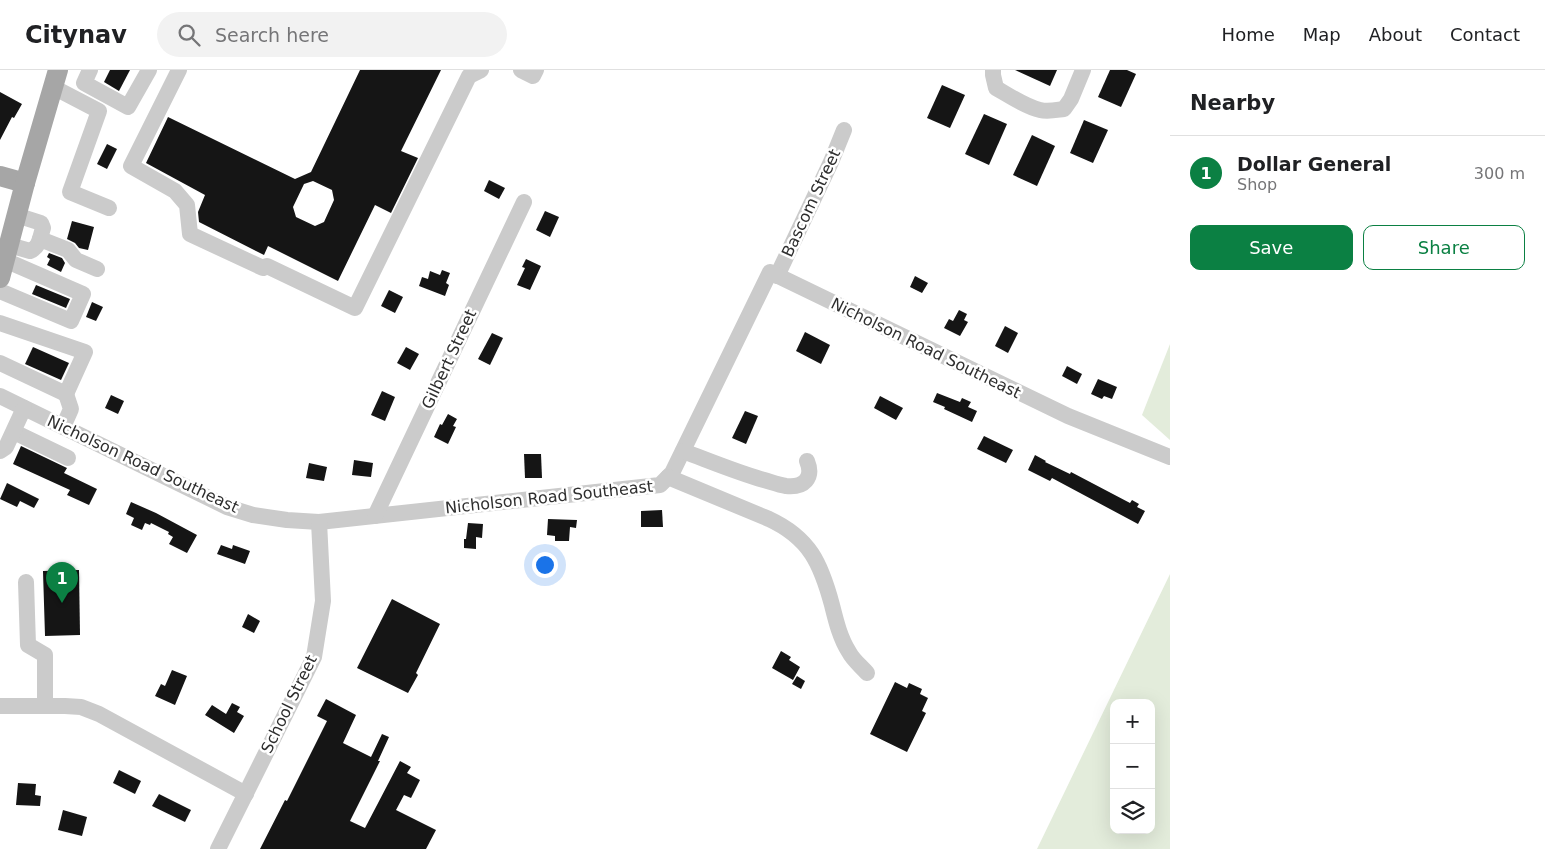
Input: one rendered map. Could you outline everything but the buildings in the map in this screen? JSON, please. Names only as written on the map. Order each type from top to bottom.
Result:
[{"type":"main road","points":[[3,260],[56,78]]},
{"type":"main road","points":[[0,176],[24,183]]},
{"type":"street","points":[[179,70],[131,166],[175,190],[187,205],[190,234],[263,268],[267,266],[355,308],[469,76],[481,70]]},
{"type":"street","points":[[521,70],[533,76],[536,70]]},
{"type":"street","points":[[993,70],[996,88],[1039,110],[1052,111],[1064,108],[1071,99],[1083,70]]},
{"type":"street","points":[[87,77],[128,107],[145,77],[165,98]]},
{"type":"street","points":[[56,78],[99,111],[70,192],[109,208]]},
{"type":"street","name":"Bascom Street","points":[[777,276],[831,162],[844,130]]},
{"type":"street","name":"Gilbert Street","points":[[375,516],[524,202]]},
{"type":"street","points":[[3,260],[30,251],[38,246],[43,228],[41,223],[16,215]]},
{"type":"street","points":[[40,239],[68,250],[76,260],[97,269]]},
{"type":"street","points":[[0,290],[71,320],[83,294],[3,260]]},
{"type":"street","name":"Nicholson Road Southeast","points":[[0,396],[227,507],[253,515],[287,520],[319,522],[660,485],[672,473],[770,272],[1068,416],[1170,457]]},
{"type":"street","points":[[0,323],[85,352],[66,394],[71,409],[63,427]]},
{"type":"street","points":[[0,363],[66,394]]},
{"type":"street","points":[[0,451],[6,447],[24,408]]},
{"type":"street","points":[[14,432],[68,458]]},
{"type":"street","points":[[683,451],[748,475],[788,486],[800,484],[807,480],[810,475],[807,461]]},
{"type":"street","points":[[668,477],[769,519],[784,526],[799,537],[814,557],[823,574],[838,629],[850,653],[867,673]]},
{"type":"street","name":"School Street","points":[[218,849],[314,657],[323,601],[319,522]]},
{"type":"street","points":[[26,582],[28,645],[45,655],[46,706]]},
{"type":"street","points":[[0,706],[81,707],[99,714],[246,794]]},
{"type":"green space","points":[[1170,344],[1170,440],[1142,415]]},
{"type":"green space","points":[[1170,574],[1170,849],[1037,849]]},
{"type":"place","name":"Dollar General","points":[[62,603]]}]
